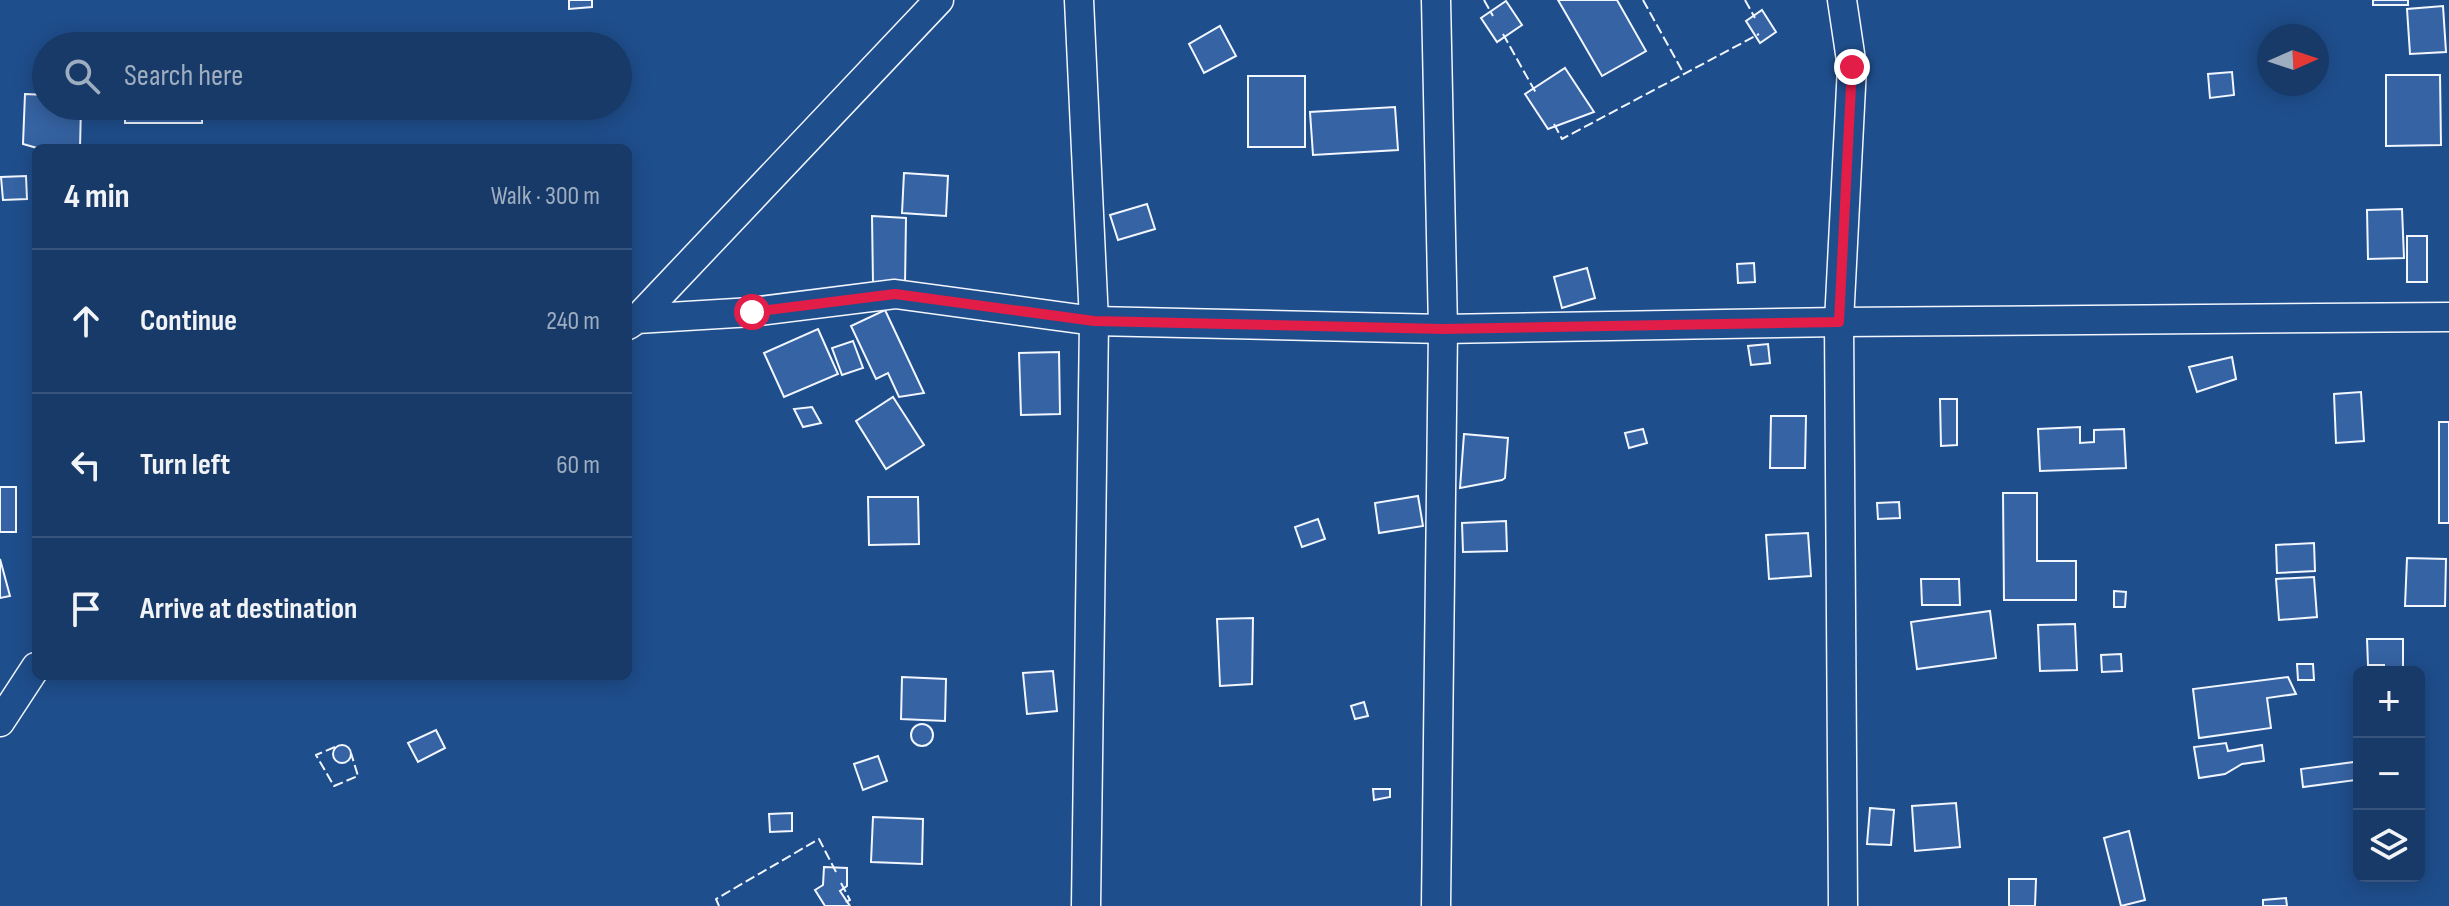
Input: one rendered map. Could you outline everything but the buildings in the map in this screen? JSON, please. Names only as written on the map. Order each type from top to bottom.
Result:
[{"type":"street","points":[[632,322],[939,0]]},
{"type":"street","points":[[1079,0],[1094,321],[1086,906]]},
{"type":"street","points":[[1436,0],[1443,329],[1436,906]]},
{"type":"street","points":[[1842,0],[1852,67],[1839,322],[1843,906]]},
{"type":"street","points":[[632,322],[752,312],[895,294],[1094,321],[1443,329],[2449,317]]},
{"type":"street","points":[[0,722],[32,673]]},
{"type":"fence","points":[[1484,0],[1493,16]]},
{"type":"fence","points":[[1643,0],[1684,74]]},
{"type":"fence","points":[[1745,0],[1755,18]]},
{"type":"fence","points":[[1503,34],[1536,93]]},
{"type":"fence","points":[[1554,124],[1562,139],[1759,34]]},
{"type":"fence","points":[[335,747],[316,755],[334,786],[358,776],[351,753]]},
{"type":"fence","points":[[719,906],[716,899],[819,839],[836,872]]},
{"type":"fence","points":[[841,883],[850,900],[845,902]]},
{"type":"route","points":[[752,312],[895,294],[1094,321],[1443,329],[1839,322],[1852,67]]}]
